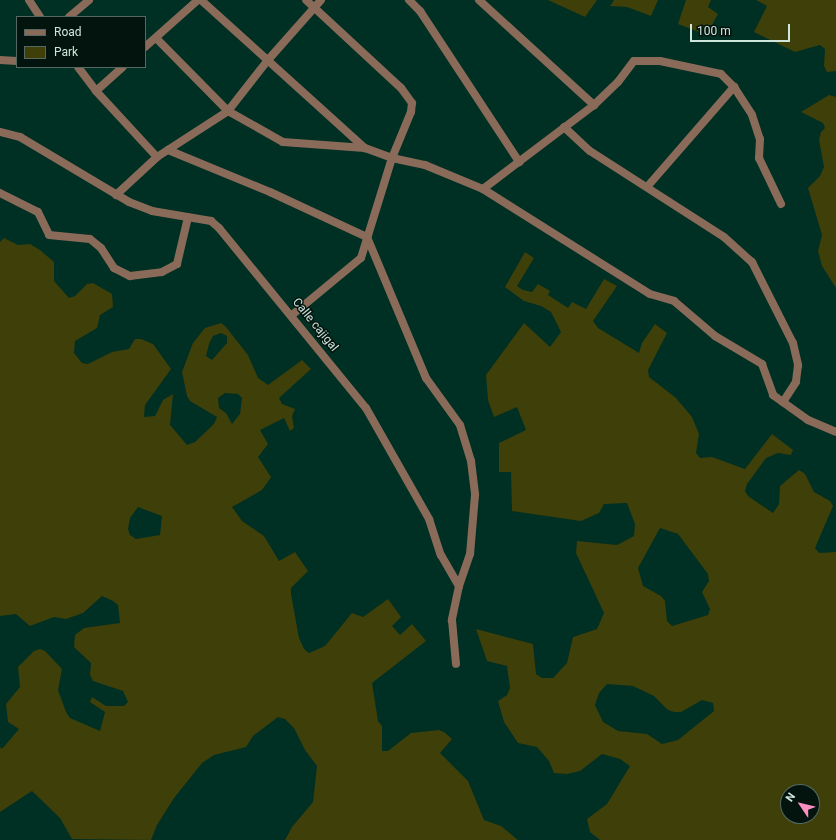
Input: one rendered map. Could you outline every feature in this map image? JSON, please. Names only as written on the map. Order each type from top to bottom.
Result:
[{"type":"street","points":[[29,0],[39,16]]},
{"type":"street","points":[[70,16],[89,0]]},
{"type":"street","points":[[146,46],[198,0]]},
{"type":"street","points":[[201,0],[365,148]]},
{"type":"street","points":[[292,315],[361,258],[392,158],[411,112],[412,103],[401,88],[306,0]]},
{"type":"street","points":[[116,195],[157,157],[228,111],[268,60],[321,0]]},
{"type":"street","points":[[409,0],[420,11],[519,162]]},
{"type":"street","points":[[479,0],[594,105]]},
{"type":"street","points":[[156,38],[228,111],[284,142],[365,148],[392,158],[425,165],[483,189],[650,294],[674,301],[715,336],[762,364],[773,395],[808,420],[836,432]]},
{"type":"street","points":[[1,61],[16,61]]},
{"type":"street","points":[[483,189],[594,105],[618,82],[634,61],[660,61],[704,69],[721,74],[734,87],[752,115],[760,139],[758,158],[782,204]]},
{"type":"street","points":[[79,68],[96,90],[157,157]]},
{"type":"street","points":[[96,90],[122,68]]},
{"type":"street","points":[[647,187],[734,87]]},
{"type":"street","points":[[564,127],[590,151],[724,237],[752,262],[793,343],[798,365],[796,382],[783,402]]},
{"type":"street","name":"Calle cajigal","points":[[0,132],[20,137],[116,195],[152,210],[211,222],[219,228],[292,315],[366,408],[430,519],[441,556],[459,586]]},
{"type":"street","points":[[168,150],[270,192],[367,237],[426,378],[460,424],[471,461],[475,496],[470,554],[459,586],[452,620],[456,664]]},
{"type":"street","points":[[0,193],[38,212],[49,235],[90,239],[101,248],[114,268],[130,276],[162,272],[178,264],[188,217]]},
{"type":"green space","points":[[548,0],[597,0],[585,17]]},
{"type":"green space","points":[[614,0],[658,0],[651,16],[627,7],[610,6]]},
{"type":"green space","points":[[686,0],[711,0],[708,7],[718,14],[712,25],[703,25],[699,32],[678,24]]},
{"type":"green space","points":[[756,0],[836,0],[836,71],[827,72],[824,66],[825,49],[820,45],[795,52],[754,32],[767,6]]},
{"type":"green space","points":[[829,95],[836,97],[836,288],[822,266],[818,251],[822,235],[808,188],[820,176],[824,167],[819,140],[821,132],[825,128],[823,123],[801,112]]},
{"type":"green space","points":[[4,238],[18,245],[30,244],[40,250],[54,262],[54,281],[69,298],[75,296],[87,284],[93,283],[112,294],[113,307],[100,315],[97,328],[75,341],[74,353],[82,363],[88,364],[112,352],[129,349],[135,339],[141,339],[153,344],[171,369],[145,405],[144,417],[155,416],[163,400],[173,394],[170,425],[187,445],[195,442],[214,424],[217,417],[190,401],[187,396],[182,372],[193,343],[205,328],[221,323],[226,327],[248,355],[258,378],[268,385],[302,360],[311,369],[279,398],[282,404],[295,409],[292,416],[294,428],[290,431],[284,418],[260,430],[268,444],[258,457],[271,477],[262,490],[232,507],[242,521],[264,536],[279,561],[295,552],[308,571],[291,588],[291,594],[299,638],[304,649],[309,653],[325,646],[352,613],[363,617],[388,599],[401,617],[392,626],[400,635],[412,624],[426,641],[372,683],[378,721],[382,726],[382,751],[388,751],[411,733],[439,730],[444,732],[452,739],[440,753],[468,781],[484,820],[501,826],[518,840],[285,840],[292,827],[313,802],[317,766],[305,750],[294,728],[285,719],[278,717],[253,736],[246,747],[214,755],[202,763],[174,798],[157,825],[151,840],[72,839],[60,818],[32,791],[0,812],[0,747],[2,749],[19,729],[8,722],[6,704],[20,687],[18,667],[34,651],[40,649],[45,651],[62,669],[58,690],[66,712],[70,718],[100,731],[105,712],[90,702],[92,697],[106,706],[124,706],[128,702],[123,691],[93,681],[90,675],[91,663],[74,647],[75,635],[84,628],[120,623],[118,605],[113,601],[102,596],[83,613],[66,619],[54,617],[30,626],[16,614],[0,616],[0,242]],"holes":[[[221,333],[227,336],[227,343],[212,360],[206,356],[209,344],[213,336]],[[225,393],[238,394],[242,398],[240,414],[232,424],[226,413],[219,408],[218,398]],[[138,507],[162,516],[160,535],[136,539],[130,535],[128,529],[130,518]]]},
{"type":"green space","points":[[525,252],[534,258],[517,286],[523,290],[532,292],[538,284],[550,291],[548,295],[568,308],[572,302],[586,309],[604,279],[617,286],[593,321],[598,328],[639,353],[642,343],[655,324],[667,333],[648,370],[649,377],[676,398],[692,417],[699,434],[696,453],[700,458],[712,457],[745,469],[772,434],[793,450],[791,455],[778,453],[766,458],[747,484],[745,491],[748,496],[773,513],[779,504],[780,486],[799,470],[805,474],[814,492],[830,501],[833,506],[815,548],[819,553],[836,552],[836,840],[600,840],[590,832],[587,819],[607,804],[630,766],[620,759],[602,754],[580,771],[567,774],[554,773],[549,761],[537,747],[518,743],[504,722],[498,701],[507,695],[510,688],[507,666],[487,661],[476,629],[533,644],[536,674],[542,678],[553,678],[567,663],[573,637],[597,629],[604,613],[576,553],[577,541],[617,545],[634,536],[635,524],[627,503],[604,504],[599,513],[581,521],[512,511],[511,472],[499,472],[499,443],[526,430],[517,407],[494,417],[488,400],[486,375],[524,323],[550,347],[561,332],[551,312],[541,306],[524,301],[505,287]],"holes":[[[660,528],[678,534],[708,574],[709,581],[702,592],[710,609],[708,615],[672,626],[667,621],[665,601],[661,596],[643,586],[638,568]],[[607,684],[633,686],[654,696],[668,710],[674,712],[681,712],[702,700],[713,703],[714,711],[678,740],[662,744],[647,734],[618,731],[603,722],[595,705],[599,693]]]}]
